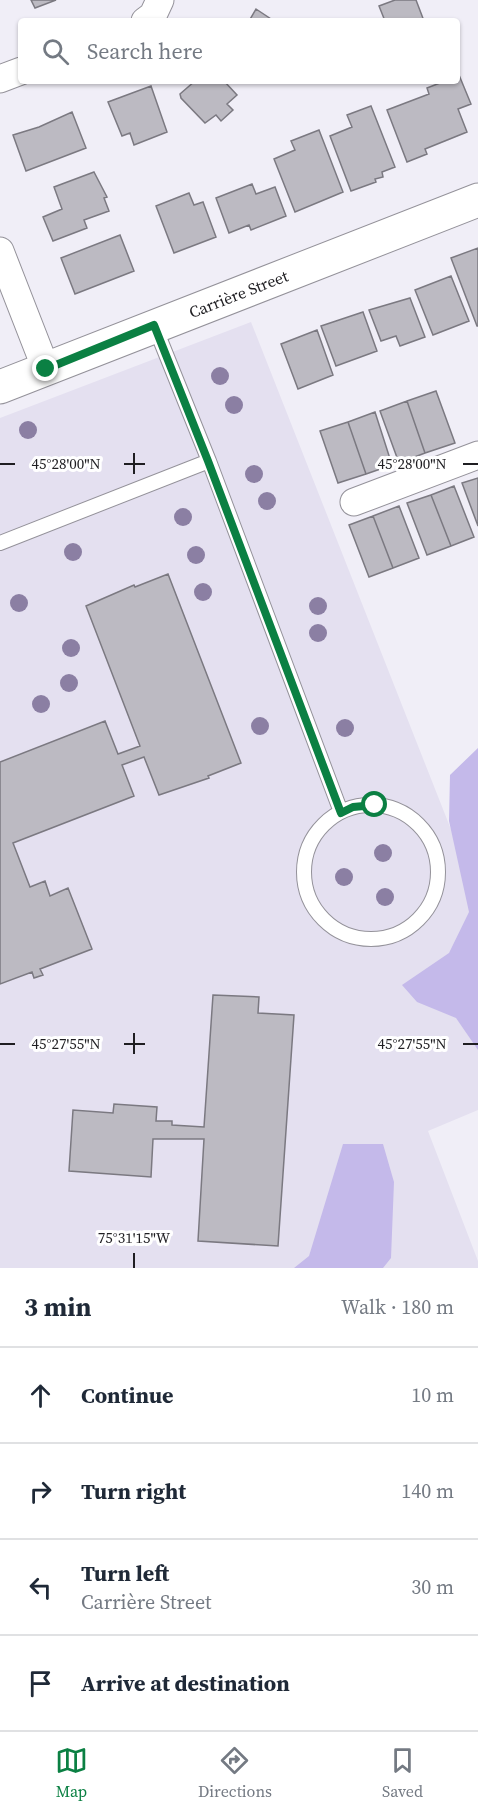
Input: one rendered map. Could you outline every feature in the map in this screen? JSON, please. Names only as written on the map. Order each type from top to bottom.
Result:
[{"type":"street","points":[[150,18],[160,0]]},
{"type":"street","points":[[0,79],[18,71]]},
{"type":"street","name":"Carrière Street","points":[[0,387],[478,200]]},
{"type":"street","points":[[0,251],[46,369]]},
{"type":"street","points":[[354,502],[478,455]]},
{"type":"lane","points":[[154,325],[341,813]]},
{"type":"lane","points":[[0,543],[208,461]]},
{"type":"lane","points":[[375,805],[395,809],[414,820],[428,836],[436,855],[438,876],[434,897],[423,915],[405,930],[383,939],[360,939],[338,931],[319,916],[308,896],[303,873],[307,850],[318,830],[341,813],[353,807],[375,805]]},
{"type":"shaded area","points":[[251,322],[478,898],[478,1110],[428,1131],[478,1261],[478,1268],[0,1268],[0,418]]},
{"type":"shaded area","points":[[478,748],[478,1050],[456,1018],[417,1002],[402,985],[449,953],[469,912],[449,821],[450,775]]},
{"type":"shaded area","points":[[343,1144],[383,1144],[394,1182],[391,1258],[383,1268],[294,1268],[309,1256]]},
{"type":"building","points":[[31,0],[56,0],[35,8]]},
{"type":"building","points":[[395,0],[416,0],[423,18],[384,18],[379,6]]},
{"type":"building","points":[[256,9],[270,18],[251,18]]},
{"type":"building","points":[[460,77],[471,104],[458,109],[467,132],[425,149],[427,154],[407,162],[387,110],[429,94],[427,88],[437,84],[460,84]]},
{"type":"building","points":[[192,84],[227,84],[237,95],[227,104],[233,110],[221,121],[216,115],[205,123],[181,98],[180,94]]},
{"type":"building","points":[[151,86],[167,132],[134,145],[130,133],[122,136],[108,102]]},
{"type":"building","points":[[371,106],[395,167],[382,172],[383,177],[375,179],[376,182],[351,191],[330,136],[352,127],[347,115]]},
{"type":"building","points":[[72,112],[86,148],[26,171],[13,135],[39,127]]},
{"type":"building","points":[[319,130],[343,192],[295,212],[274,159],[295,150],[291,141]]},
{"type":"building","points":[[94,172],[107,197],[104,198],[109,211],[84,220],[87,228],[53,241],[43,217],[62,209],[54,187]]},
{"type":"building","points":[[252,184],[256,194],[275,187],[286,216],[251,230],[249,225],[229,233],[216,198]]},
{"type":"building","points":[[189,193],[194,205],[203,202],[216,237],[174,253],[156,206]]},
{"type":"building","points":[[120,235],[134,271],[75,294],[61,258]]},
{"type":"building","points":[[478,248],[478,326],[477,326],[451,258]]},
{"type":"building","points":[[451,276],[469,321],[433,335],[415,290]]},
{"type":"building","points":[[410,298],[425,337],[400,346],[396,336],[381,341],[369,310]]},
{"type":"building","points":[[363,312],[377,351],[336,366],[321,326]]},
{"type":"building","points":[[317,330],[333,375],[298,389],[281,344]]},
{"type":"building","points":[[436,391],[455,443],[425,453],[407,401]]},
{"type":"building","points":[[407,401],[425,453],[399,463],[380,411]]},
{"type":"building","points":[[375,412],[392,465],[366,474],[348,422]]},
{"type":"building","points":[[348,422],[366,474],[338,483],[320,431]]},
{"type":"building","points":[[478,478],[478,526],[462,483]]},
{"type":"building","points":[[454,486],[474,537],[451,546],[431,495]]},
{"type":"building","points":[[431,495],[451,546],[427,555],[407,503]]},
{"type":"building","points":[[399,506],[419,558],[393,568],[373,516]]},
{"type":"building","points":[[373,516],[393,568],[369,577],[349,525]]},
{"type":"building","points":[[168,574],[241,763],[208,776],[209,778],[159,795],[144,757],[122,765],[134,796],[13,843],[30,887],[45,881],[50,896],[68,888],[92,949],[40,969],[43,975],[34,978],[32,972],[0,984],[0,762],[105,721],[118,754],[140,746],[86,606],[134,585],[135,587]]},
{"type":"building","points":[[213,995],[259,997],[258,1013],[294,1015],[278,1246],[198,1241],[204,1139],[153,1139],[151,1177],[69,1171],[73,1110],[113,1113],[114,1104],[157,1107],[156,1121],[172,1121],[172,1125],[204,1127]]},
{"type":"route","points":[[46,369],[154,325],[341,813],[353,807],[375,805]]}]
